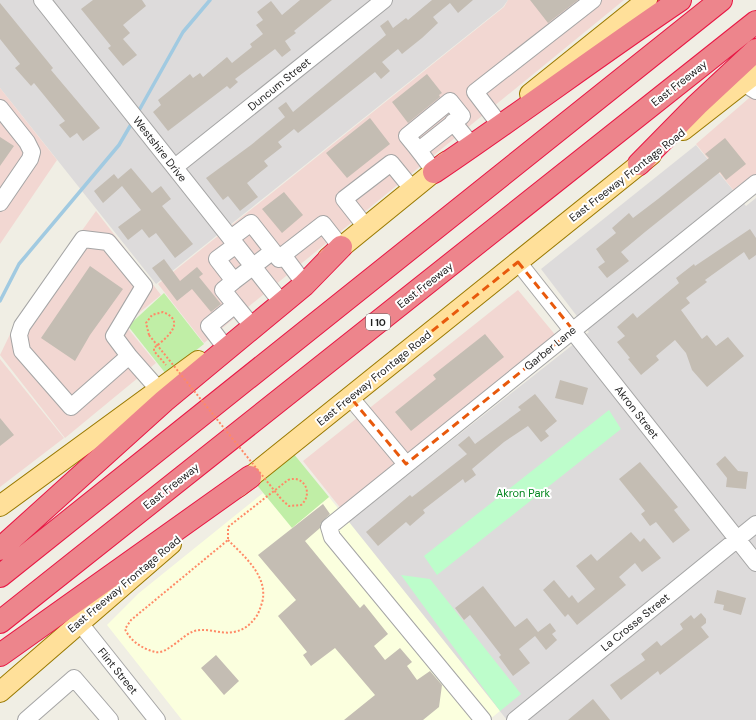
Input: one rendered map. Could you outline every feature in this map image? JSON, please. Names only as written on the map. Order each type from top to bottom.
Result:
[{"type":"highway","points":[[434,172],[680,0]]},
{"type":"highway","points":[[0,576],[720,0]]},
{"type":"highway","name":"East Freeway","points":[[0,622],[756,22]]},
{"type":"highway","points":[[639,164],[697,105],[756,50]]},
{"type":"highway","points":[[0,549],[164,402],[304,286],[340,247]]},
{"type":"highway","points":[[0,655],[250,477]]},
{"type":"main road","points":[[0,506],[222,343],[413,190],[639,2]]},
{"type":"main road","name":"East Freeway Frontage Road","points":[[0,692],[79,622],[250,477],[639,164],[752,82]]},
{"type":"street","name":"Duncum Street","points":[[175,167],[384,0]]},
{"type":"street","points":[[497,121],[475,92],[593,0]]},
{"type":"street","name":"Westshire Drive","points":[[44,1],[278,298]]},
{"type":"street","points":[[419,150],[462,116],[450,101],[407,136],[419,150],[434,172]]},
{"type":"street","points":[[0,108],[27,142],[32,152],[27,163],[0,203]]},
{"type":"street","points":[[453,122],[470,143]]},
{"type":"street","points":[[366,227],[344,199],[390,163],[413,190]]},
{"type":"street","name":"Garber Lane","points":[[483,720],[332,537],[328,527],[756,183]]},
{"type":"street","points":[[234,281],[218,259],[251,223],[301,279]]},
{"type":"street","points":[[248,321],[223,290],[234,281],[253,267],[323,224],[340,247]]},
{"type":"street","points":[[129,356],[71,407],[22,351],[19,335],[22,326],[83,239],[108,242],[144,286],[114,336],[158,390]]},
{"type":"street","name":"Akron Street","points":[[518,262],[737,540],[756,562]]},
{"type":"street","points":[[222,343],[209,326],[235,305]]},
{"type":"street","points":[[350,397],[406,464]]},
{"type":"street","name":"La Crosse Street","points":[[515,720],[756,524]]},
{"type":"street","name":"Flint Street","points":[[79,622],[157,720]]},
{"type":"street","points":[[26,720],[74,678],[110,720]]},
{"type":"path","points":[[176,377],[154,351],[154,348],[159,344],[169,336],[171,334],[173,330],[171,317],[163,312],[152,314],[146,324],[148,334],[154,341],[159,348],[257,470],[262,476],[267,482],[272,488],[277,494],[282,500],[289,506],[301,505],[305,501],[308,492],[305,484],[297,479],[288,480],[277,489],[272,493],[228,526],[228,540],[255,568],[262,583],[263,600],[259,614],[248,627],[235,632],[220,633],[201,630],[192,632],[162,652],[156,652],[133,641],[125,629],[131,620],[228,540]]},
{"type":"highlighted area","points":[[518,262],[573,330],[406,464],[350,397]]},
{"type":"shaded area","points":[[0,0],[508,0],[503,7],[156,284],[0,88]]},
{"type":"shaded area","points":[[508,0],[624,0],[204,343],[158,284],[504,7]]},
{"type":"shaded area","points":[[0,88],[57,160],[0,244]]},
{"type":"shaded area","points":[[756,92],[756,174],[734,191],[696,144]]},
{"type":"shaded area","points":[[696,145],[746,206],[756,198],[756,720],[507,720],[348,522],[589,332],[541,269]]},
{"type":"shaded area","points":[[96,211],[161,295],[129,321],[126,326],[156,363],[65,438],[0,355],[15,324]]},
{"type":"shaded area","points":[[518,290],[557,337],[342,510],[303,461]]},
{"type":"shaded area","points":[[0,359],[64,438],[0,487]]},
{"type":"shaded area","points":[[263,493],[292,527],[329,497],[500,711],[489,720],[182,720],[107,625],[139,593]]},
{"type":"green space","points":[[164,293],[204,344],[166,374],[128,326]]},
{"type":"green space","name":"Akron Park","points":[[609,410],[621,429],[437,575],[424,556]]},
{"type":"green space","points":[[293,453],[329,497],[292,528],[256,484]]},
{"type":"green space","points":[[401,575],[430,579],[521,694],[500,711]]},
{"type":"building","points":[[93,0],[142,0],[146,6],[123,25],[130,33],[123,39],[137,55],[123,66],[108,48],[111,46],[81,9]]},
{"type":"building","points":[[300,0],[332,0],[294,31],[296,33],[285,41],[291,50],[282,57],[275,49],[235,79],[238,82],[230,89],[227,86],[168,131],[153,112],[161,105],[158,100],[190,74],[193,78],[200,73],[203,77],[227,57],[232,63],[252,47],[250,44],[263,34],[256,25],[263,20],[257,12],[271,1],[282,15]]},
{"type":"building","points":[[432,0],[473,0],[458,13],[450,3],[433,17],[438,23],[422,38],[402,54],[398,49],[382,62],[390,71],[381,79],[375,72],[298,133],[294,129],[278,142],[282,147],[264,161],[268,166],[247,183],[258,197],[240,211],[228,196],[223,200],[206,178],[251,145],[285,117],[278,108],[286,102],[293,112],[386,35],[380,26],[388,20],[393,28],[406,18],[408,20]]},
{"type":"building","points":[[530,0],[578,0],[548,23]]},
{"type":"building","points":[[0,3],[53,68],[51,70],[100,128],[83,141],[77,133],[70,138],[59,125],[65,121],[34,83],[31,86],[15,68],[20,64],[0,39]]},
{"type":"building","points":[[427,74],[442,93],[439,95],[440,97],[408,123],[392,102]]},
{"type":"building","points":[[370,118],[390,144],[347,178],[326,153]]},
{"type":"building","points":[[0,137],[14,146],[0,166]]},
{"type":"building","points":[[725,138],[746,164],[726,180],[720,172],[645,232],[621,252],[629,261],[607,278],[598,267],[605,262],[596,249],[616,233],[612,228],[629,213],[633,218],[658,199],[709,158],[705,154]]},
{"type":"building","points":[[131,168],[152,193],[161,186],[171,199],[162,206],[193,244],[175,258],[156,233],[149,238],[142,229],[128,240],[118,227],[141,210],[122,186],[103,203],[94,191],[114,174],[118,179]]},
{"type":"building","points":[[284,192],[303,215],[282,233],[262,209]]},
{"type":"building","points":[[750,229],[756,238],[756,255],[749,260],[744,252],[705,280],[707,282],[686,298],[690,303],[681,310],[702,339],[707,335],[716,346],[728,337],[744,356],[707,387],[692,370],[686,353],[675,340],[656,356],[659,360],[641,375],[617,342],[625,336],[617,327],[633,313],[637,318],[679,283],[676,278],[694,264],[695,266]]},
{"type":"building","points":[[164,259],[180,281],[197,267],[203,274],[199,277],[221,304],[211,312],[192,289],[177,301],[152,268]]},
{"type":"building","points":[[90,266],[123,289],[90,335],[75,361],[41,338]]},
{"type":"building","points":[[485,334],[504,357],[411,431],[395,412],[436,379],[433,375]]},
{"type":"building","points":[[560,380],[588,388],[583,405],[555,398]]},
{"type":"building","points":[[535,394],[557,421],[545,431],[549,436],[541,442],[528,426],[504,442],[472,469],[476,475],[465,483],[463,479],[423,510],[425,513],[410,526],[406,522],[378,546],[366,532],[410,495],[412,497],[467,454],[458,445],[469,436],[475,444],[521,410],[518,407]]},
{"type":"building","points":[[0,418],[14,435],[0,446]]},
{"type":"building","points":[[725,456],[738,471],[748,472],[746,489],[726,487],[727,478],[716,464]]},
{"type":"building","points":[[640,462],[678,507],[674,510],[690,530],[673,543],[656,522],[650,526],[641,514],[645,511],[619,479]]},
{"type":"building","points":[[323,504],[330,514],[320,524],[320,528],[305,541],[360,608],[364,604],[388,634],[374,646],[385,660],[400,648],[412,662],[407,666],[417,680],[430,671],[442,685],[439,707],[423,720],[344,720],[375,695],[335,648],[311,666],[303,655],[307,652],[278,616],[296,600],[258,555]]},
{"type":"building","points":[[631,532],[640,542],[644,538],[661,558],[642,572],[635,563],[619,577],[626,585],[577,625],[568,614],[565,617],[543,590],[554,580],[569,598],[572,595],[578,603],[595,589],[576,566],[591,554],[597,561]]},
{"type":"building","points":[[483,586],[515,627],[527,618],[538,632],[550,623],[556,631],[552,634],[557,640],[546,650],[535,636],[519,649],[530,663],[513,676],[499,657],[501,655],[470,615],[464,620],[455,608]]},
{"type":"building","points":[[717,590],[746,598],[741,615],[723,610],[724,605],[714,603]]},
{"type":"building","points":[[701,613],[706,619],[706,623],[701,627],[709,637],[660,675],[658,671],[621,700],[610,685],[645,660],[641,654],[657,641],[661,646],[683,629],[680,624],[691,615],[694,619]]},
{"type":"building","points":[[216,655],[239,681],[224,695],[201,668]]},
{"type":"building","points":[[593,699],[610,720],[568,720]]},
{"type":"waterway","points":[[137,114],[183,32],[210,0]]},
{"type":"waterway","points":[[0,301],[19,264],[119,145],[133,121]]}]
